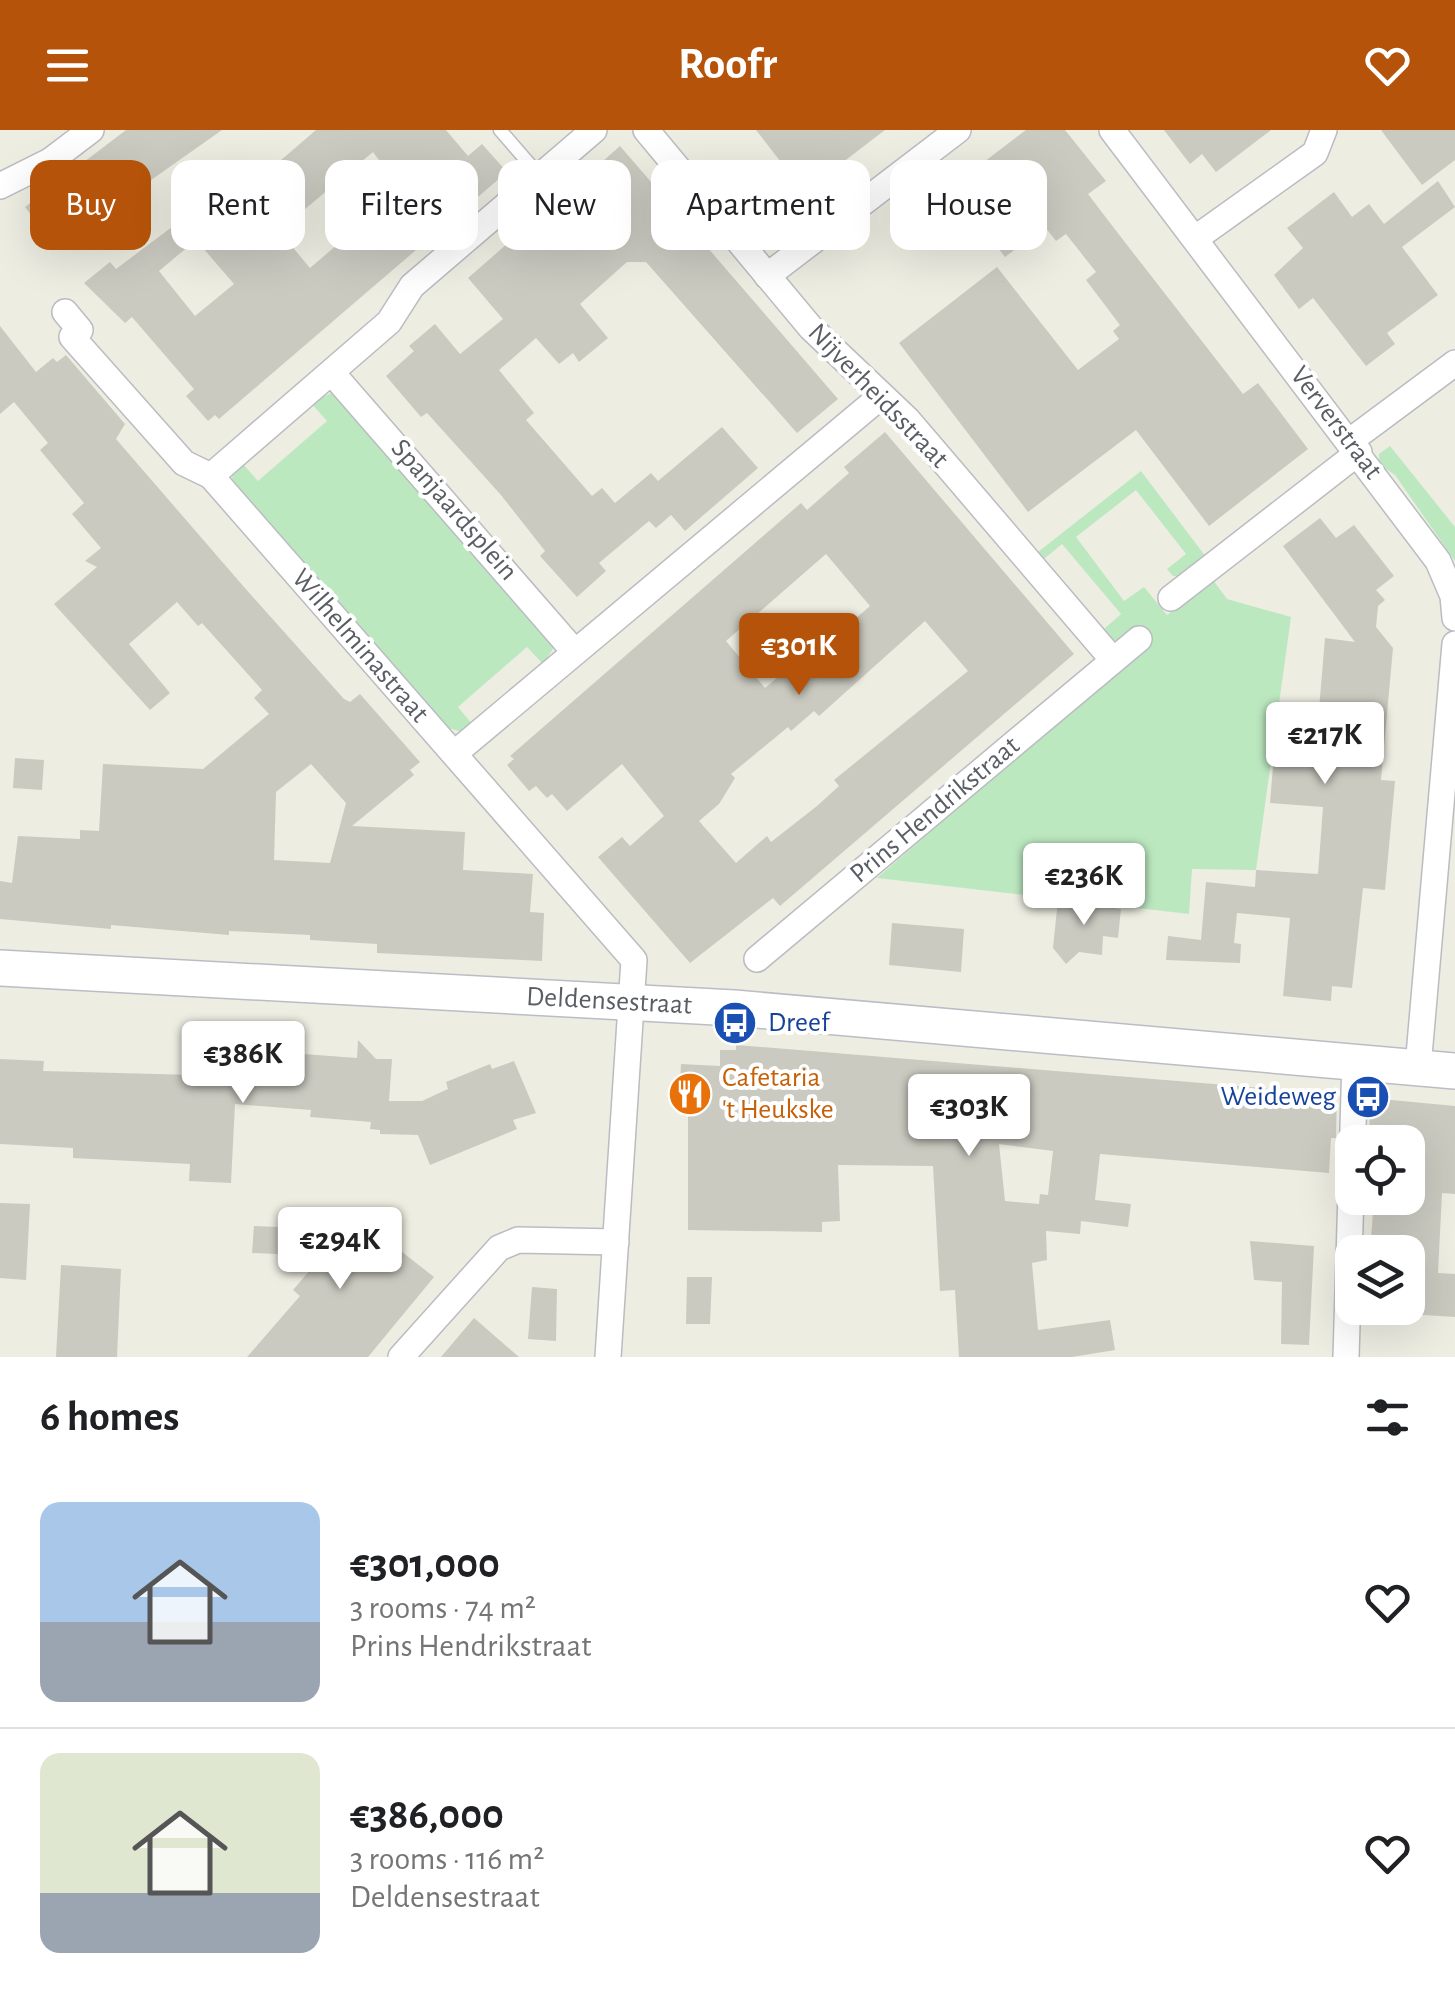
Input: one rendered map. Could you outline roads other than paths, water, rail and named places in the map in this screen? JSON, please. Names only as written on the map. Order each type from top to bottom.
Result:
[{"type":"street","points":[[0,186],[50,161],[90,130]]},
{"type":"street","points":[[557,160],[594,130]]},
{"type":"street","name":"Nijverheidsstraat","points":[[646,130],[847,367],[908,420],[1113,660]]},
{"type":"street","points":[[767,276],[958,130]]},
{"type":"street","name":"Ververstraat","points":[[1112,130],[1355,446],[1438,561],[1452,596],[1455,618]]},
{"type":"street","points":[[1196,238],[1315,153],[1324,130]]},
{"type":"street","points":[[210,476],[389,322],[412,286],[498,211]]},
{"type":"street","name":"Wilhelminastraat","points":[[64,312],[80,330],[72,336],[184,462],[210,476],[634,960],[631,1003]]},
{"type":"street","points":[[1170,598],[1455,364]]},
{"type":"street","name":"Spanjaardsplein","points":[[332,373],[574,650]]},
{"type":"street","points":[[454,754],[880,397]]},
{"type":"street","name":"Prins Hendrikstraat","points":[[757,959],[1139,639]]},
{"type":"street","points":[[1418,1067],[1455,644]]},
{"type":"street","name":"Deldensestraat","points":[[0,968],[631,1003],[1455,1071]]},
{"type":"street","points":[[608,1357],[631,1003]]},
{"type":"street","points":[[1346,1357],[1355,1061]]},
{"type":"street","points":[[401,1357],[499,1248],[518,1240],[616,1242]]},
{"type":"lane","points":[[500,130],[526,160]]},
{"type":"place","name":"Dreef","points":[[735,1023]]},
{"type":"place","name":"Cafetaria 't Heukske","points":[[690,1094]]},
{"type":"place","name":"Weideweg","points":[[1368,1097]]}]
